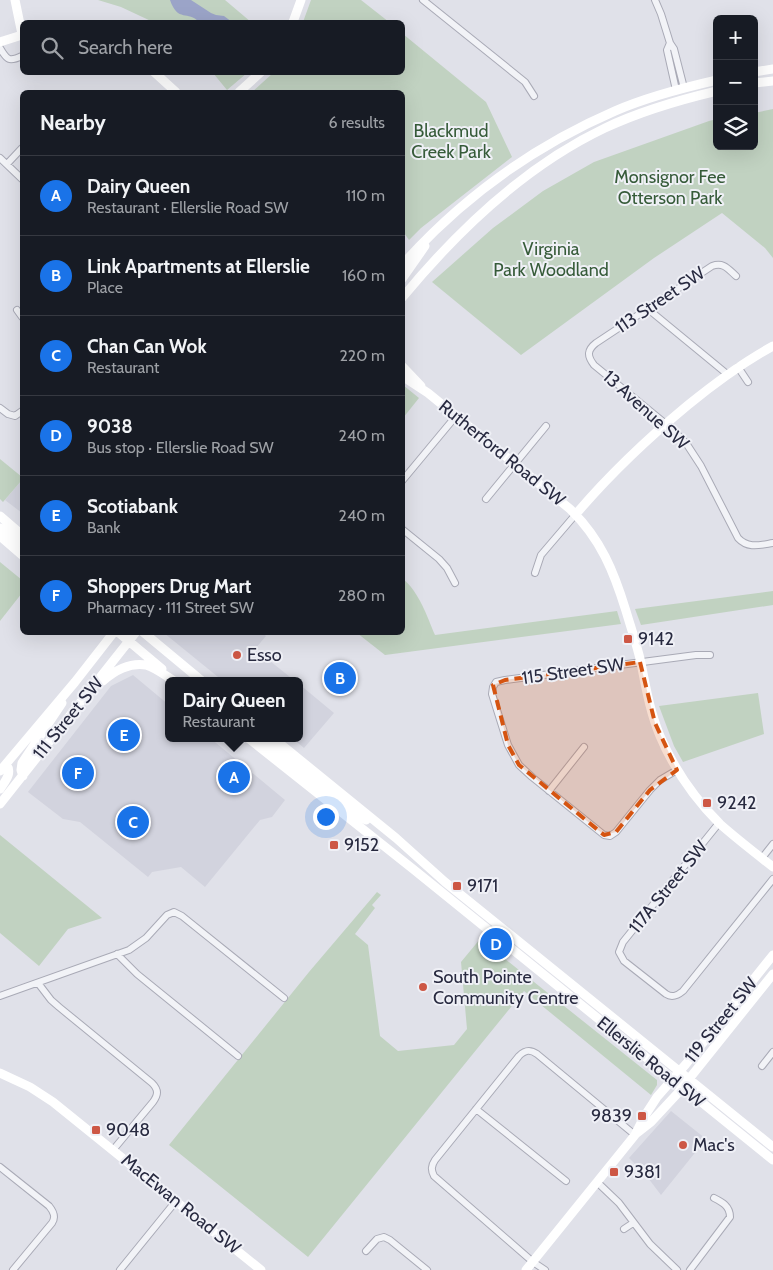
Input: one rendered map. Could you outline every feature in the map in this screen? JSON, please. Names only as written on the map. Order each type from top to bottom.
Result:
[{"type":"main road","points":[[15,0],[20,24]]},
{"type":"main road","points":[[294,20],[301,0]]},
{"type":"main road","points":[[0,42],[20,35]]},
{"type":"main road","points":[[758,72],[773,70]]},
{"type":"main road","points":[[157,75],[174,90]]},
{"type":"main road","points":[[241,90],[258,75]]},
{"type":"main road","points":[[405,262],[484,188],[567,134],[616,111],[680,89],[713,81]]},
{"type":"main road","points":[[758,83],[773,81]]},
{"type":"main road","points":[[680,89],[682,99]]},
{"type":"main road","points":[[405,295],[478,216],[542,164],[606,128],[641,113],[682,99],[713,92]]},
{"type":"main road","points":[[405,275],[437,230]]},
{"type":"main road","name":"Rutherford Road SW","points":[[576,514],[616,469],[666,423],[727,374],[773,346]]},
{"type":"main road","name":"Rutherford Road SW","points":[[405,369],[428,393]]},
{"type":"main road","name":"Rutherford Road SW","points":[[405,378],[428,393],[576,514],[599,544],[610,564],[618,586],[655,723],[677,770],[697,798],[719,823],[773,867]]},
{"type":"main road","points":[[0,516],[20,533]]},
{"type":"main road","points":[[0,528],[20,542]]},
{"type":"main road","points":[[0,536],[20,553]]},
{"type":"main road","points":[[103,646],[107,635]]},
{"type":"main road","name":"111 Street SW","points":[[0,771],[112,635]]},
{"type":"main road","points":[[147,635],[197,677]]},
{"type":"main road","points":[[129,637],[172,677]]},
{"type":"main road","name":"111 Street SW","points":[[0,804],[86,696],[129,637]]},
{"type":"main road","points":[[86,696],[109,675],[129,666],[146,665],[169,677]]},
{"type":"main road","points":[[22,776],[22,763],[59,710],[75,682]]},
{"type":"main road","name":"Ellerslie Road SW","points":[[253,742],[773,1160]]},
{"type":"main road","points":[[265,742],[297,766],[307,766]]},
{"type":"main road","name":"Ellerslie Road SW","points":[[278,742],[396,838],[445,882],[773,1147]]},
{"type":"main road","points":[[0,789],[8,775],[9,767],[6,764]]},
{"type":"main road","points":[[292,773],[297,772],[306,776],[355,813],[396,838]]},
{"type":"main road","name":"119 Street SW","points":[[635,1135],[644,1116],[657,1097],[773,955]]},
{"type":"main road","name":"119 Street SW","points":[[526,1270],[635,1135],[651,1122],[683,1087],[773,974]]},
{"type":"main road","name":"MacEwan Road SW","points":[[0,1072],[47,1097],[262,1270]]},
{"type":"street","points":[[423,0],[525,82],[534,96]]},
{"type":"street","points":[[655,0],[670,43],[667,50],[680,89]]},
{"type":"street","points":[[0,48],[10,60],[20,57]]},
{"type":"street","points":[[7,164],[20,150]]},
{"type":"street","points":[[0,158],[20,177]]},
{"type":"street","name":"113 Street SW","points":[[588,354],[596,343],[712,266],[722,265],[736,276]]},
{"type":"street","points":[[648,309],[727,374]]},
{"type":"street","points":[[17,310],[20,314]]},
{"type":"street","name":"13 Avenue SW","points":[[588,354],[594,365],[680,436],[702,466],[741,542],[747,545],[773,543]]},
{"type":"street","points":[[738,368],[748,382]]},
{"type":"street","points":[[0,408],[14,416],[20,412]]},
{"type":"street","points":[[405,477],[456,416]]},
{"type":"street","points":[[486,499],[546,426]]},
{"type":"street","points":[[535,573],[542,556],[576,514]]},
{"type":"street","points":[[405,531],[439,559],[455,583]]},
{"type":"street","name":"115 Street SW","points":[[549,791],[525,771],[510,751],[492,694],[493,685],[496,682],[640,662],[710,655]]},
{"type":"street","points":[[584,747],[549,791],[601,833],[610,836],[650,790],[665,777],[677,770]]},
{"type":"street","name":"117A Street SW","points":[[719,823],[623,942],[620,952],[624,961],[666,994],[674,996],[683,991],[773,879]]},
{"type":"street","points":[[762,858],[773,844]]},
{"type":"street","points":[[0,996],[133,948],[155,930],[170,913],[177,913],[284,998]]},
{"type":"street","points":[[117,954],[137,974],[238,1056]]},
{"type":"street","points":[[38,983],[51,1000],[152,1083],[157,1090],[157,1096],[153,1102],[113,1150]]},
{"type":"street","points":[[545,1270],[533,1262],[437,1179],[432,1173],[435,1160],[525,1051],[536,1054],[635,1135]]},
{"type":"street","points":[[762,1066],[773,1052]]},
{"type":"street","points":[[476,1109],[566,1181]]},
{"type":"street","points":[[0,1167],[49,1206],[54,1215],[52,1223],[13,1270]]},
{"type":"street","points":[[597,1182],[619,1203],[655,1250],[677,1270]]},
{"type":"street","points":[[690,1270],[730,1216],[728,1207],[714,1198]]},
{"type":"street","points":[[120,1270],[176,1201]]},
{"type":"street","points":[[624,1229],[633,1223]]},
{"type":"street","points":[[366,1251],[377,1239],[384,1237],[427,1270]]},
{"type":"highlighted area","points":[[640,662],[655,723],[677,770],[650,790],[616,832],[604,835],[519,765],[508,745],[493,685],[505,680]]},
{"type":"shaded area","points":[[20,482],[20,511],[5,500]]},
{"type":"shaded area","points":[[166,635],[265,635],[255,649],[290,677],[218,677]]},
{"type":"shaded area","points":[[133,675],[165,702],[165,742],[215,742],[285,800],[272,817],[260,820],[205,887],[181,867],[152,872],[148,877],[80,822],[63,819],[28,792],[111,686]]},
{"type":"shaded area","points":[[303,687],[334,713],[304,748],[297,742],[303,742]]},
{"type":"shaded area","points":[[671,1111],[706,1139],[661,1195],[645,1174],[629,1158]]},
{"type":"green space","points":[[98,0],[225,0],[249,20],[149,20],[121,7]]},
{"type":"green space","points":[[311,0],[361,0],[386,20],[304,20]]},
{"type":"green space","name":"Blackmud Creek Park","points":[[405,36],[486,102],[512,157],[421,228],[409,240],[405,234],[405,90],[254,90],[271,75],[405,75]]},
{"type":"green space","points":[[215,75],[245,75],[227,90]]},
{"type":"green space","points":[[773,109],[773,258],[765,248],[722,213],[654,258],[521,355],[432,282],[493,228],[543,191],[594,162],[713,120],[713,150],[758,150],[758,112]]},
{"type":"green space","points":[[405,387],[419,398],[405,416]]},
{"type":"green space","points":[[0,459],[20,475],[20,482],[3,502],[0,499]]},
{"type":"green space","points":[[0,562],[20,578],[20,596],[0,621]]},
{"type":"green space","points":[[405,581],[418,597],[435,635],[617,611],[621,624],[385,655],[360,635],[405,635]]},
{"type":"green space","points":[[773,591],[773,605],[641,625],[635,609]]},
{"type":"green space","points":[[758,693],[764,734],[683,762],[674,746],[659,706]]},
{"type":"green space","points":[[0,835],[102,918],[68,929],[39,966],[0,933]]},
{"type":"green space","points":[[377,892],[381,895],[372,905],[375,908],[355,934],[368,945],[380,1036],[398,1051],[454,1045],[467,1029],[461,962],[480,939],[657,1080],[657,1085],[651,1095],[524,991],[308,1257],[169,1145],[309,972]]},
{"type":"water","points":[[170,0],[191,0],[211,13],[224,16],[229,20],[196,20],[180,14],[173,7]]},
{"type":"place","name":"9142","points":[[628,639]]},
{"type":"place","name":"Esso","points":[[237,655]]},
{"type":"place","name":"Link Apartments at Ellerslie","points":[[340,678]]},
{"type":"place","name":"Scotiabank","points":[[124,735]]},
{"type":"place","name":"Shoppers Drug Mart","points":[[78,773]]},
{"type":"place","name":"Dairy Queen","points":[[234,777]]},
{"type":"place","name":"9242","points":[[707,803]]},
{"type":"place","name":"Chan Can Wok","points":[[133,822]]},
{"type":"place","name":"9152","points":[[334,845]]},
{"type":"place","name":"9171","points":[[457,886]]},
{"type":"place","name":"9038","points":[[496,944]]},
{"type":"place","name":"South Pointe Community Centre","points":[[423,987]]},
{"type":"place","name":"9839","points":[[642,1116]]},
{"type":"place","name":"9048","points":[[96,1130]]},
{"type":"place","name":"Mac's","points":[[683,1145]]},
{"type":"place","name":"9381","points":[[614,1172]]},
{"type":"park label","name":"Monsignor Fee Otterson Park","points":[[670,187]]},
{"type":"park label","name":"Virginia Park Woodland","points":[[551,259]]}]
